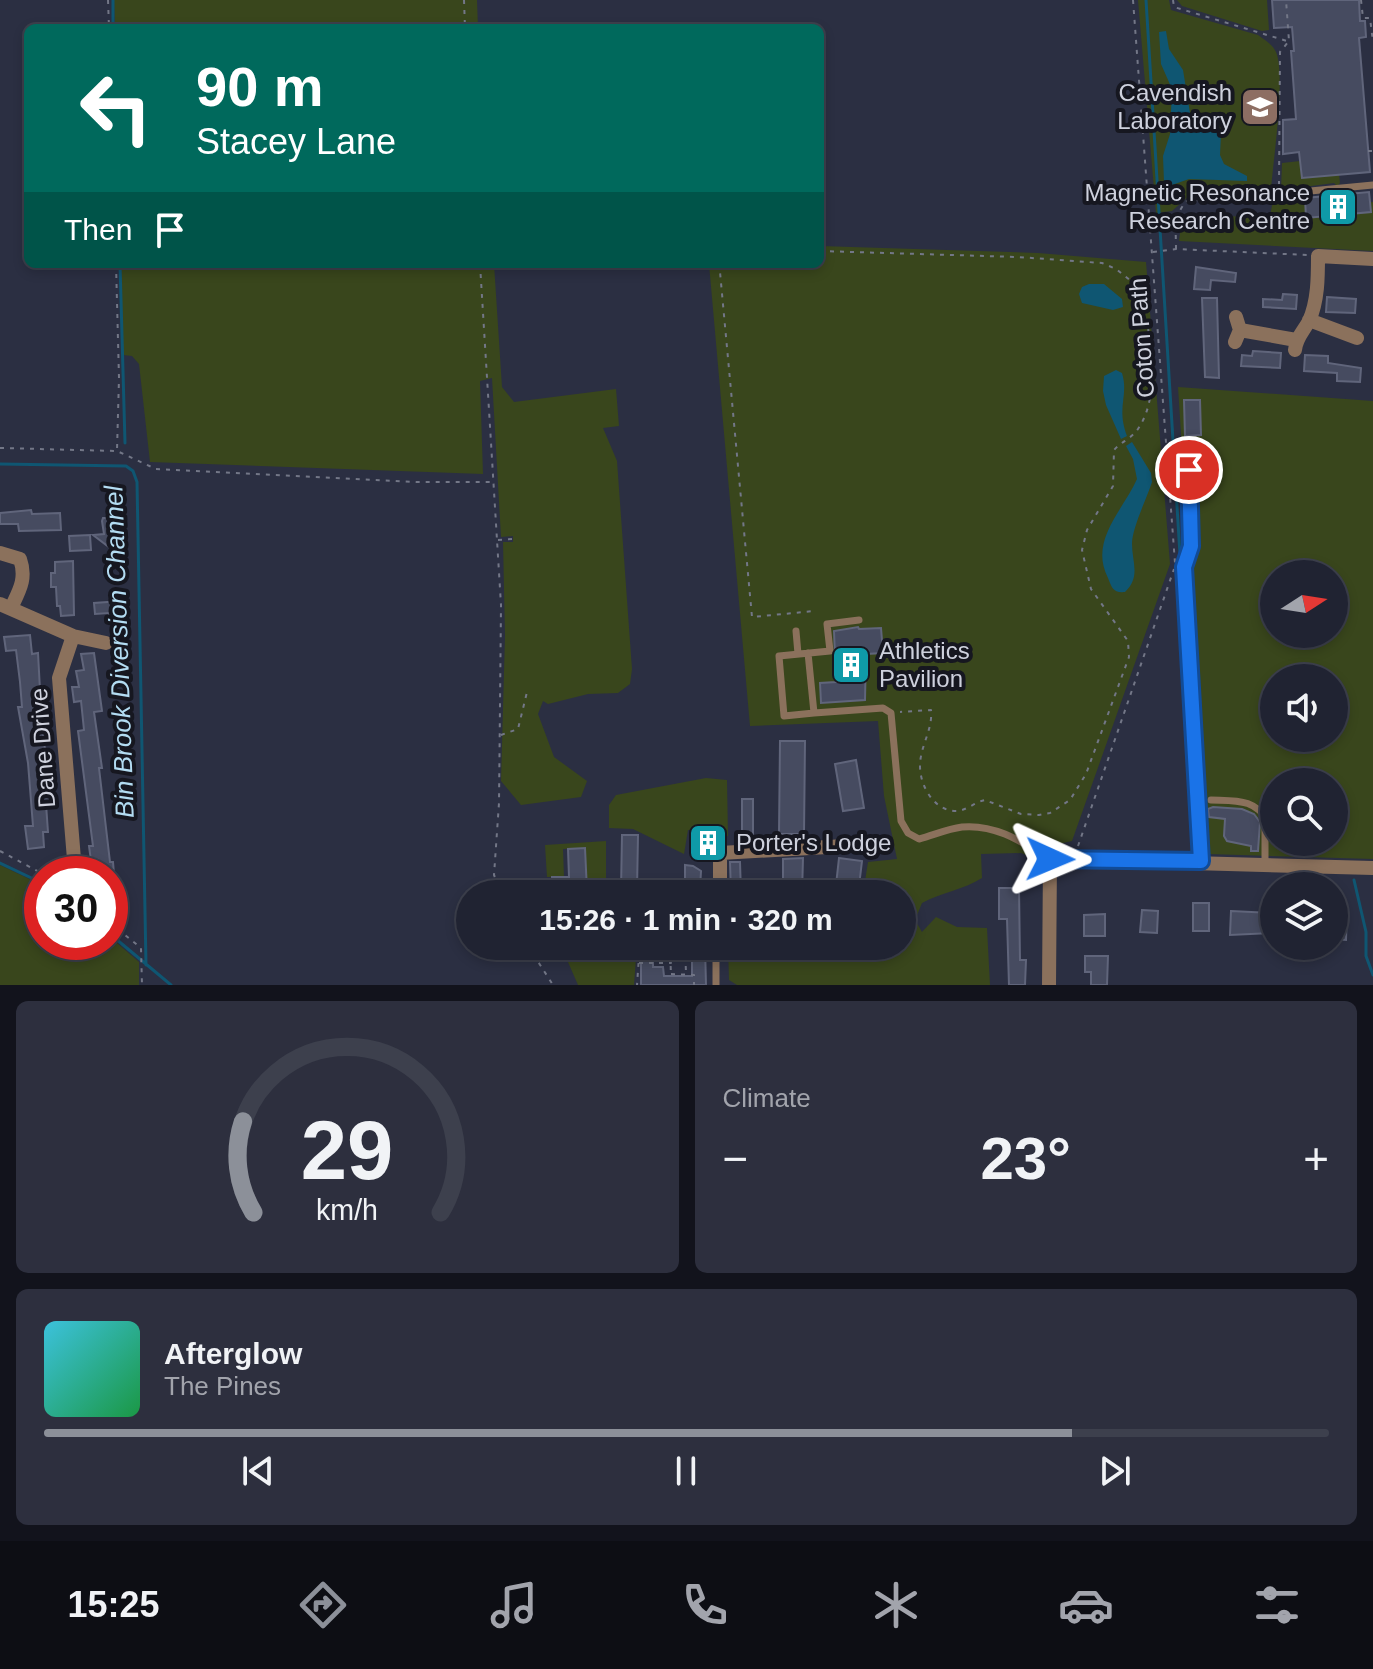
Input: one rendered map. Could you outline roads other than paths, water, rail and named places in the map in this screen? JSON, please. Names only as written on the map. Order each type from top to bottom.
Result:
[{"type":"street","points":[[1237,330],[1295,345],[1309,320],[1317,286],[1318,256],[1373,259]]},
{"type":"street","points":[[1309,320],[1359,340]]},
{"type":"street","points":[[0,553],[20,559],[24,571],[24,582],[5,606],[73,636],[106,643]]},
{"type":"street","name":"Dane Drive","points":[[73,636],[59,678],[74,856]]},
{"type":"street","points":[[720,880],[720,853],[880,844]]},
{"type":"street","points":[[1049,985],[1050,859],[1373,868]]},
{"type":"lane","points":[[1279,194],[1373,185]]},
{"type":"lane","points":[[1189,470],[1191,546],[1184,567],[1201,861]]},
{"type":"lane","points":[[859,620],[827,624],[830,651],[779,656],[784,716],[883,708],[891,713],[901,821],[908,833],[919,839],[962,827],[980,827],[1016,838],[1050,859]]},
{"type":"lane","points":[[796,631],[798,654]]},
{"type":"lane","points":[[808,653],[814,713]]},
{"type":"lane","points":[[1211,800],[1249,802],[1263,812],[1269,823],[1265,826],[1265,864]]},
{"type":"lane","points":[[716,960],[716,985]]},
{"type":"water","points":[[1166,31],[1169,49],[1183,70],[1190,113],[1208,128],[1221,133],[1220,155],[1224,164],[1247,176],[1247,181],[1189,179],[1172,185],[1164,182],[1163,156],[1170,134],[1172,89],[1161,64],[1159,32]]},
{"type":"water","points":[[1104,284],[1122,299],[1123,307],[1113,310],[1082,303],[1079,294],[1082,287]]},
{"type":"water","points":[[1116,370],[1122,373],[1124,381],[1123,417],[1127,436],[1121,439],[1103,391],[1104,376]]},
{"type":"water","points":[[1132,442],[1151,473],[1152,482],[1133,537],[1133,581],[1125,592],[1121,592],[1115,591],[1111,585],[1102,552],[1110,527],[1137,479],[1133,459],[1126,446]]},
{"type":"waterway","points":[[113,0],[113,24]]},
{"type":"waterway","points":[[1146,0],[1180,555]]},
{"type":"waterway","points":[[120,268],[125,443]]},
{"type":"waterway","name":"Bin Brook Diversion Channel","points":[[0,464],[126,466],[133,471],[137,482],[146,965]]},
{"type":"waterway","points":[[0,863],[24,874]]},
{"type":"waterway","points":[[1354,880],[1366,932],[1366,956],[1373,975]]},
{"type":"waterway","points":[[128,949],[171,985]]},
{"type":"place","name":"Cavendish Laboratory","points":[[1260,107]]},
{"type":"place","name":"Magnetic Resonance Research Centre","points":[[1338,207]]},
{"type":"place","name":"Athletics Pavilion","points":[[851,665]]},
{"type":"place","name":"Porter's Lodge","points":[[708,843]]}]
